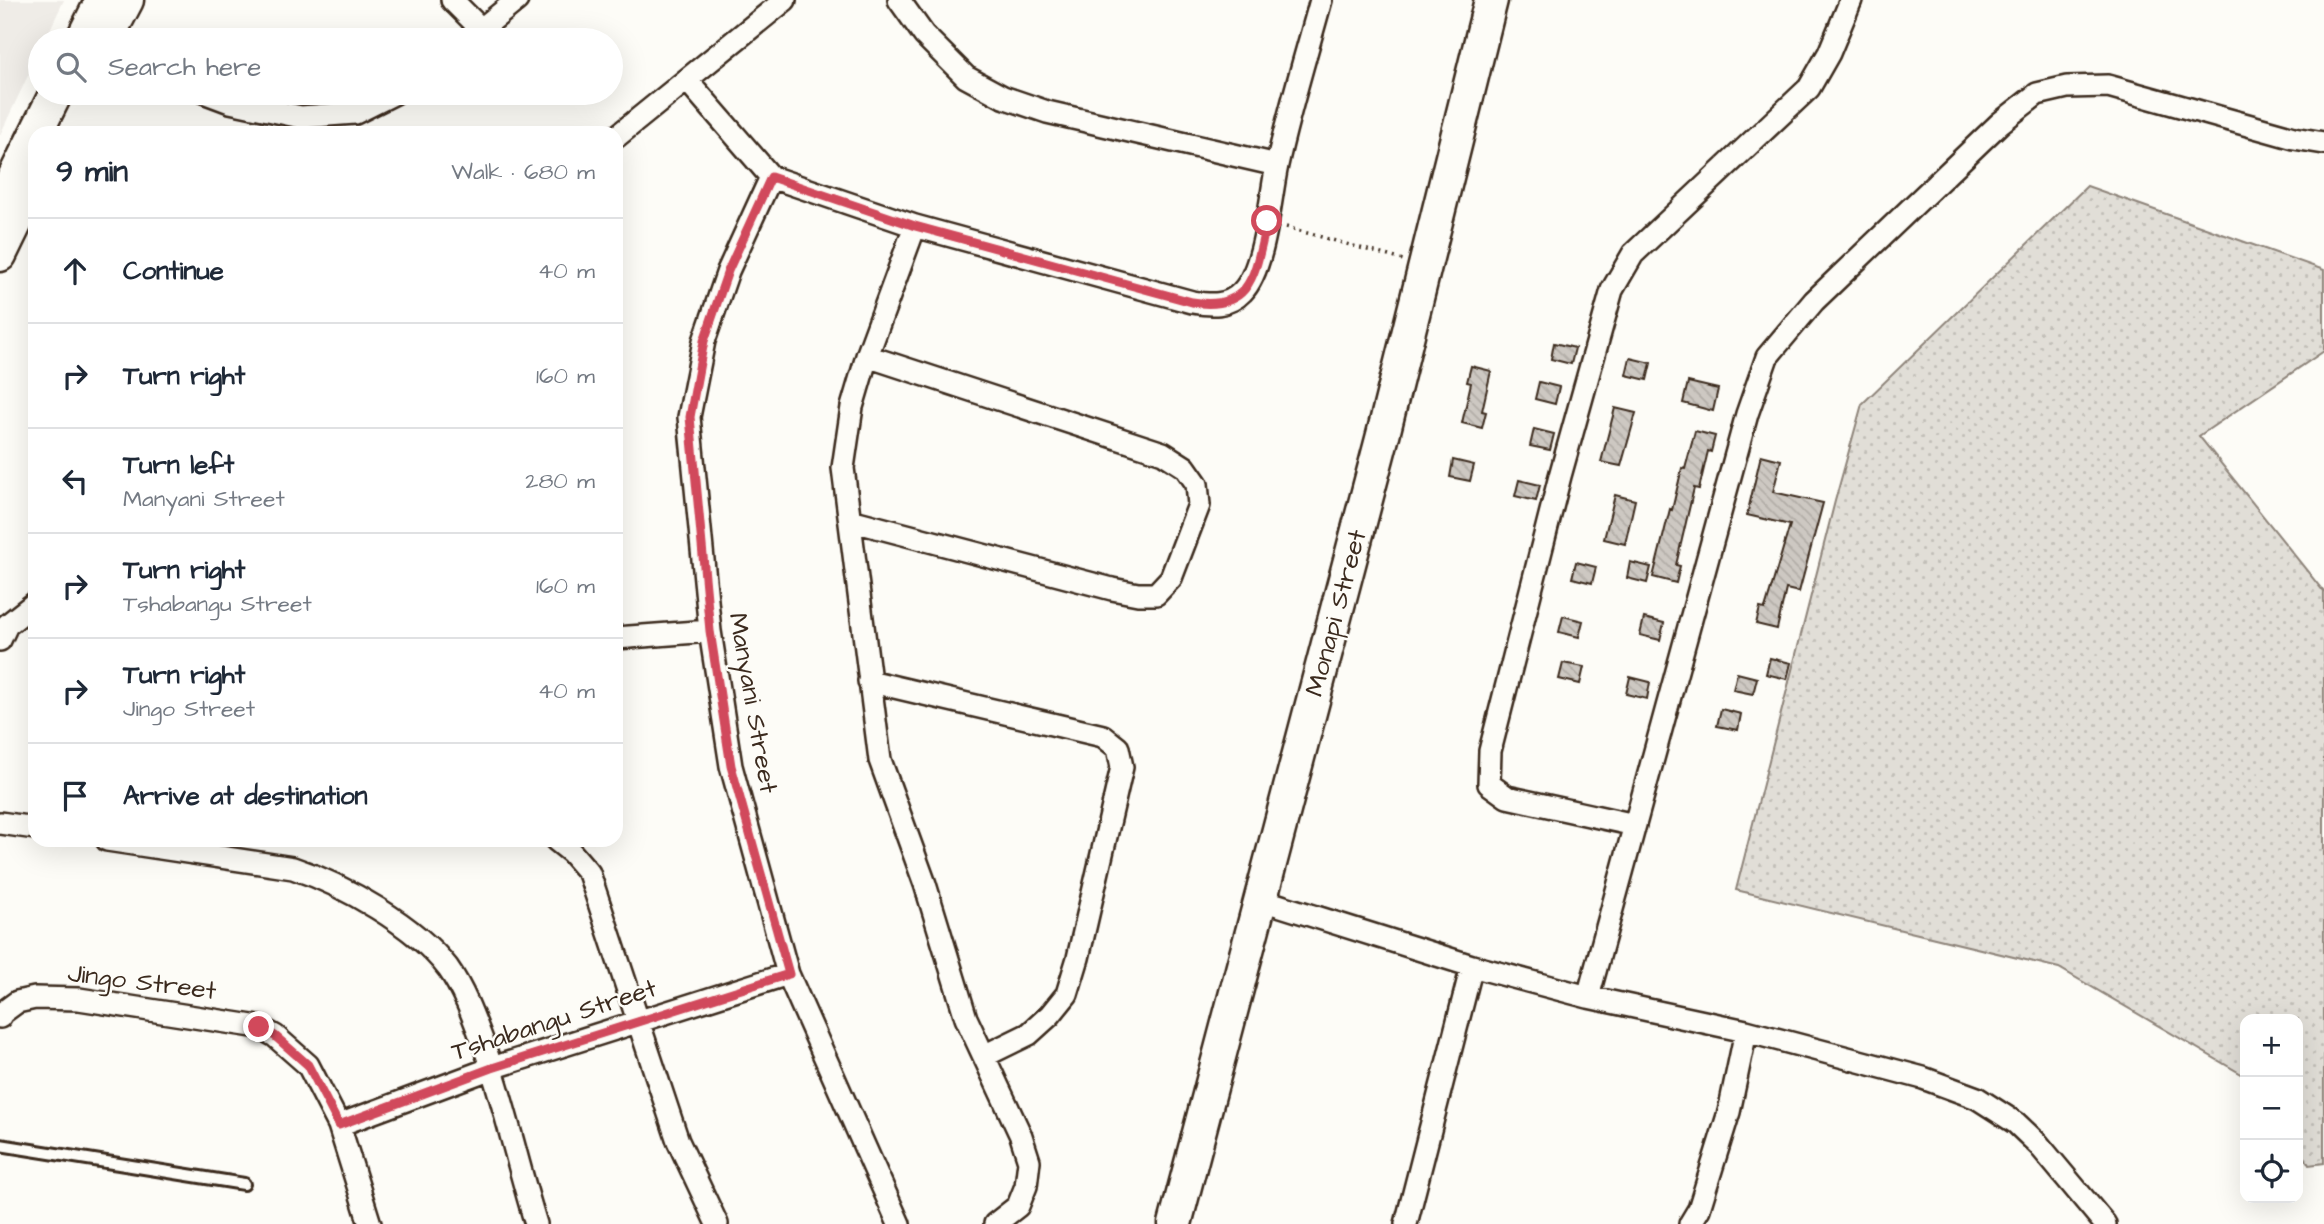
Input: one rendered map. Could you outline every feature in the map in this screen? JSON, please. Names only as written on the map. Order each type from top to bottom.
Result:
[{"type":"street","points":[[88,28],[102,0]]},
{"type":"street","points":[[112,28],[127,0]]},
{"type":"street","points":[[452,0],[470,28]]},
{"type":"street","points":[[483,28],[517,0]]},
{"type":"street","points":[[623,131],[785,0]]},
{"type":"street","points":[[899,0],[924,35],[967,77],[1003,97],[1047,111],[1277,165]]},
{"type":"street","points":[[687,80],[771,177],[915,226],[1192,302],[1213,305],[1231,300],[1241,293],[1252,278],[1267,221],[1277,165],[1321,0]]},
{"type":"street","name":"Monapi Street","points":[[1175,1224],[1372,475],[1491,0]]},
{"type":"street","points":[[1635,825],[1507,797],[1489,783],[1490,751],[1560,476],[1612,290],[1633,254],[1809,88],[1829,53],[1851,0]]},
{"type":"street","points":[[1588,997],[1751,403],[1767,357],[1814,301],[2000,122],[2037,94],[2067,87],[2108,86],[2294,138],[2324,143]]},
{"type":"street","points":[[40,126],[50,105]]},
{"type":"street","points":[[64,126],[74,105]]},
{"type":"street","points":[[244,105],[301,117],[355,113],[371,105]]},
{"type":"street","points":[[0,206],[28,150]]},
{"type":"street","name":"Manyani Street","points":[[771,177],[728,271],[704,341],[690,417],[710,631],[731,766],[789,974],[900,1224]]},
{"type":"street","points":[[0,254],[28,197]]},
{"type":"street","points":[[915,226],[867,356],[852,407],[843,468],[880,760],[925,884],[966,1018],[1021,1136],[1029,1161],[1026,1186],[1018,1206],[995,1224]]},
{"type":"street","points":[[850,520],[1112,589],[1156,594],[1171,578],[1199,505],[1197,484],[1191,475],[1185,467],[1163,453],[867,356]]},
{"type":"street","points":[[2,629],[28,609]]},
{"type":"street","points":[[623,637],[710,631]]},
{"type":"street","points":[[869,681],[1103,736],[1118,748],[1122,767],[1078,958],[1067,994],[1050,1015],[1029,1034],[984,1056]]},
{"type":"street","points":[[0,823],[28,827]]},
{"type":"street","points":[[154,847],[293,868],[321,878],[359,899],[425,942],[449,970],[472,1014],[492,1068],[536,1224]]},
{"type":"street","points":[[565,847],[589,873],[678,1141],[717,1224]]},
{"type":"street","points":[[1259,899],[1472,966],[1588,997],[1746,1031],[1923,1078],[1977,1098],[2016,1123],[2039,1145],[2105,1224]]},
{"type":"street","points":[[1406,1224],[1472,966]]},
{"type":"street","name":"Tshabangu Street","points":[[339,1125],[492,1068],[789,974]]},
{"type":"street","name":"Jingo Street","points":[[0,1017],[17,1002],[35,998],[79,999],[259,1027],[275,1036],[308,1065],[339,1125],[370,1224]]},
{"type":"street","points":[[1690,1224],[1699,1209],[1728,1112],[1746,1031]]},
{"type":"lane","points":[[0,1145],[244,1184]]},
{"type":"path","points":[[1267,221],[1425,267]]},
{"type":"shaded area","points":[[0,0],[64,0],[51,28],[28,28],[28,76],[0,135]]},
{"type":"shaded area","points":[[2087,186],[2324,270],[2324,351],[2199,436],[2324,592],[2324,1163],[2309,1165],[2303,1154],[2303,1014],[2240,1014],[2240,1073],[2059,968],[1736,890],[1862,404]]},
{"type":"building","points":[[1554,343],[1575,348],[1571,364],[1551,359]]},
{"type":"building","points":[[1630,358],[1651,363],[1647,380],[1626,375]]},
{"type":"building","points":[[1471,366],[1491,371],[1482,411],[1486,412],[1482,428],[1462,423],[1471,383],[1467,382]]},
{"type":"building","points":[[1539,382],[1559,387],[1555,404],[1535,399]]},
{"type":"building","points":[[1688,382],[1718,389],[1713,411],[1683,403]]},
{"type":"building","points":[[1615,408],[1636,413],[1621,466],[1601,462]]},
{"type":"building","points":[[1534,429],[1554,434],[1550,450],[1530,446]]},
{"type":"building","points":[[1695,431],[1715,436],[1711,452],[1708,451],[1699,489],[1694,488],[1676,565],[1680,566],[1676,583],[1653,577],[1670,509],[1672,510],[1682,468],[1685,469]]},
{"type":"building","points":[[1761,455],[1781,460],[1773,492],[1823,503],[1799,592],[1786,589],[1777,629],[1756,624],[1760,608],[1765,609],[1790,525],[1747,515]]},
{"type":"building","points":[[1453,460],[1474,465],[1470,481],[1450,477]]},
{"type":"building","points":[[1519,480],[1540,485],[1536,501],[1515,496]]},
{"type":"building","points":[[1615,495],[1635,500],[1625,544],[1604,539]]},
{"type":"building","points":[[1576,562],[1596,567],[1592,583],[1572,578]]},
{"type":"building","points":[[1630,562],[1651,567],[1647,583],[1627,578]]},
{"type":"building","points":[[1563,616],[1583,621],[1579,637],[1559,632]]},
{"type":"building","points":[[1644,618],[1664,623],[1660,640],[1640,635]]},
{"type":"building","points":[[1770,658],[1791,663],[1787,679],[1766,674]]},
{"type":"building","points":[[1563,663],[1584,667],[1580,684],[1559,679]]},
{"type":"building","points":[[1737,673],[1757,678],[1753,694],[1733,690]]},
{"type":"building","points":[[1630,677],[1650,682],[1647,699],[1626,694]]},
{"type":"building","points":[[1721,709],[1741,714],[1738,730],[1717,726]]},
{"type":"route","points":[[259,1027],[275,1036],[308,1065],[339,1125],[492,1068],[789,974],[731,766],[710,631],[690,417],[704,341],[728,271],[771,177],[915,226],[1192,302],[1213,305],[1231,300],[1241,293],[1252,278],[1267,221]]}]
